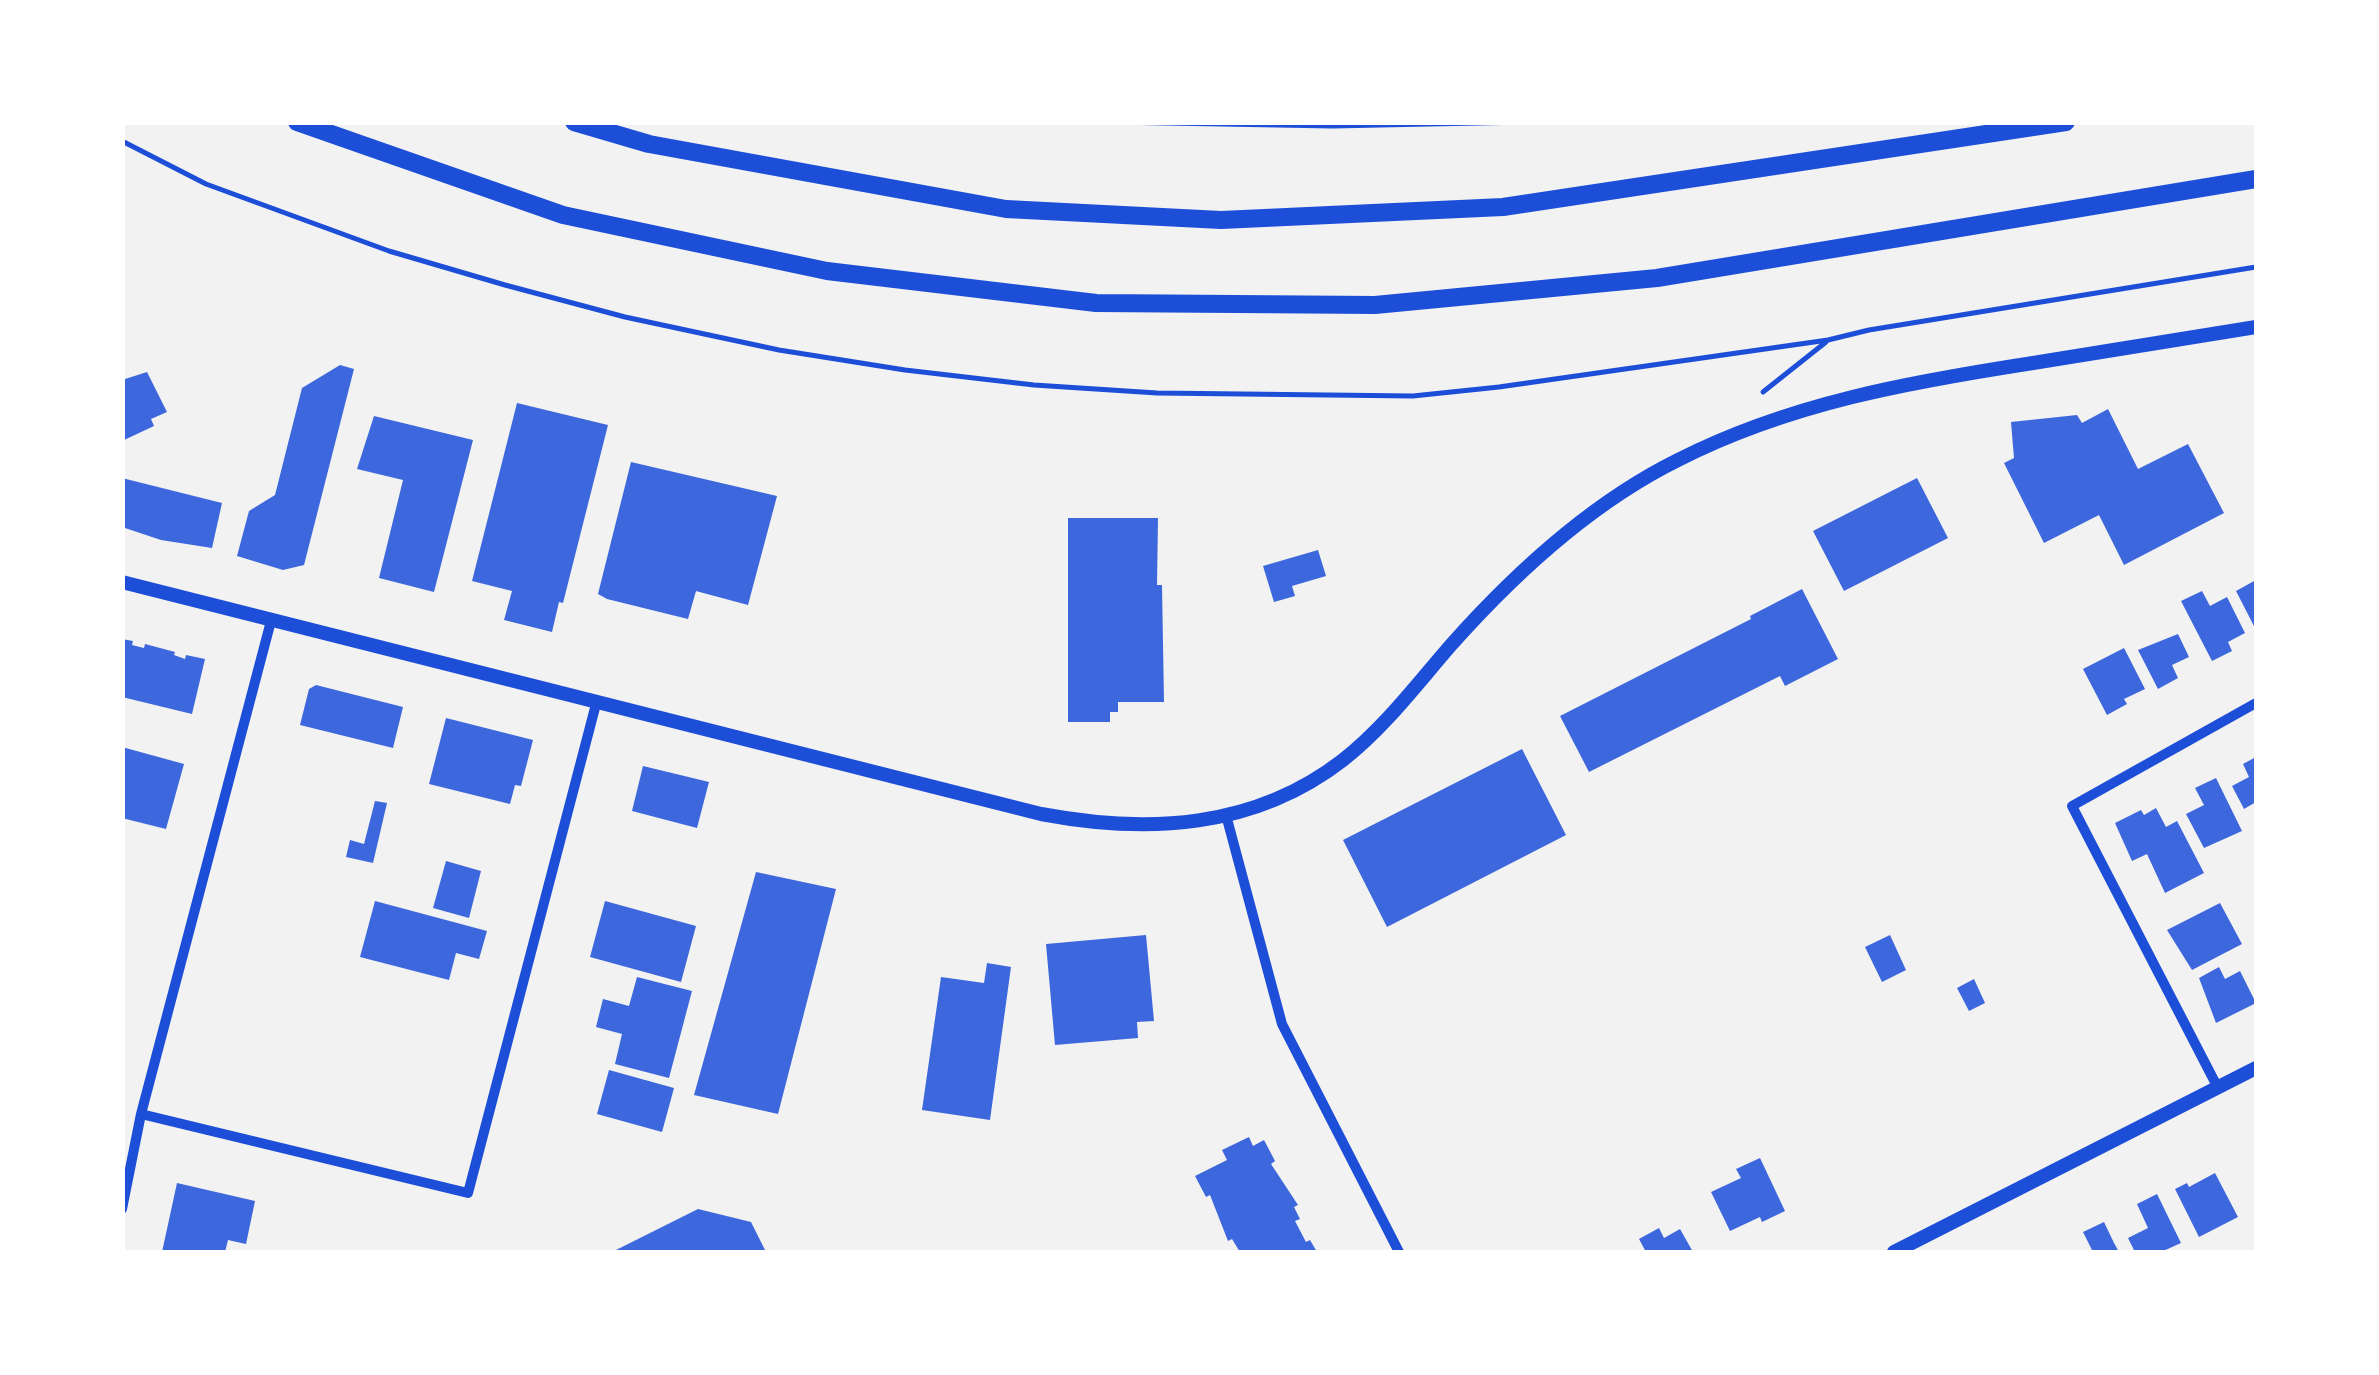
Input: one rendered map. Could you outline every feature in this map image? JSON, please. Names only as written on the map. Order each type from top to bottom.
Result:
[{"type":"highway","points":[[297,122],[563,215],[827,271],[1096,303],[1375,306],[1657,278],[2256,178]]},
{"type":"highway","points":[[574,122],[650,144],[1006,209],[1221,220],[1502,207],[2066,122]]},
{"type":"street","points":[[122,582],[596,704],[1084,822],[1159,826],[1226,815],[1294,792],[1343,760],[1536,560],[1592,515],[1675,461],[1780,416],[1848,396],[2256,328]]},
{"type":"street","points":[[122,1209],[141,1114],[271,621]]},
{"type":"street","points":[[141,1114],[468,1193],[596,704]]},
{"type":"street","points":[[2218,1088],[2072,806],[2256,704]]},
{"type":"street","points":[[1226,815],[1282,1024],[1399,1252]]},
{"type":"street","points":[[1894,1252],[2256,1068]]},
{"type":"path","points":[[1112,122],[1332,126],[1527,122]]},
{"type":"path","points":[[1763,392],[1828,340]]},
{"type":"building","points":[[340,365],[354,369],[304,565],[283,570],[237,556],[249,511],[275,495],[302,388]]},
{"type":"building","points":[[147,372],[167,412],[151,419],[154,426],[122,441],[122,380]]},
{"type":"building","points":[[517,403],[608,425],[563,603],[559,602],[552,632],[504,620],[512,591],[472,581]]},
{"type":"building","points":[[2108,409],[2138,469],[2188,444],[2224,513],[2124,565],[2099,515],[2044,543],[2004,463],[2014,458],[2011,422],[2077,415],[2082,423]]},
{"type":"building","points":[[374,416],[473,440],[434,592],[379,578],[403,480],[357,469]]},
{"type":"building","points":[[631,462],[777,496],[748,605],[696,591],[688,619],[598,594]]},
{"type":"building","points":[[122,478],[222,503],[212,548],[161,540],[122,527]]},
{"type":"building","points":[[1917,478],[1948,538],[1844,591],[1813,531]]},
{"type":"building","points":[[1068,518],[1158,518],[1157,585],[1162,585],[1164,702],[1118,702],[1118,712],[1110,712],[1110,722],[1068,722]]},
{"type":"building","points":[[1318,550],[1326,576],[1292,586],[1295,596],[1274,602],[1263,566]]},
{"type":"building","points":[[2256,580],[2256,630],[2236,591]]},
{"type":"building","points":[[1802,589],[1838,659],[1785,686],[1780,676],[1589,772],[1560,716]]},
{"type":"building","points":[[2202,591],[2210,606],[2227,597],[2245,633],[2228,642],[2232,651],[2212,661],[2181,601]]},
{"type":"building","points":[[2178,634],[2189,657],[2172,665],[2178,678],[2158,689],[2138,650]]},
{"type":"building","points":[[122,639],[144,648],[145,644],[175,652],[174,655],[185,659],[186,655],[205,659],[192,714],[122,697]]},
{"type":"building","points":[[2124,648],[2145,689],[2124,699],[2127,704],[2107,715],[2083,669]]},
{"type":"building","points":[[316,685],[403,707],[393,748],[300,725],[309,689]]},
{"type":"building","points":[[446,718],[533,740],[521,786],[515,785],[510,804],[429,784]]},
{"type":"building","points":[[122,747],[184,764],[166,829],[122,818]]},
{"type":"building","points":[[1522,749],[1566,835],[1387,927],[1343,840]]},
{"type":"building","points":[[2256,757],[2256,802],[2244,809],[2232,786],[2249,777],[2243,764]]},
{"type":"building","points":[[643,766],[709,782],[697,828],[632,811]]},
{"type":"building","points":[[2216,778],[2242,831],[2204,848],[2186,814],[2204,805],[2195,788]]},
{"type":"building","points":[[375,801],[387,803],[373,863],[346,857],[350,840],[364,844]]},
{"type":"building","points":[[2156,808],[2166,827],[2177,821],[2204,873],[2165,893],[2147,854],[2132,861],[2115,823],[2141,810],[2144,815]]},
{"type":"building","points":[[446,861],[481,871],[469,918],[433,908]]},
{"type":"building","points":[[756,872],[836,889],[778,1114],[694,1095]]},
{"type":"building","points":[[375,901],[487,931],[479,959],[456,953],[449,980],[360,957]]},
{"type":"building","points":[[605,901],[696,926],[681,982],[590,957]]},
{"type":"building","points":[[2220,903],[2242,944],[2192,970],[2167,930]]},
{"type":"building","points":[[1146,935],[1154,1021],[1137,1022],[1138,1038],[1055,1045],[1046,944]]},
{"type":"building","points":[[1890,935],[1906,970],[1882,982],[1865,947]]},
{"type":"building","points":[[987,963],[1011,967],[990,1120],[922,1110],[941,977],[984,983]]},
{"type":"building","points":[[2219,967],[2225,979],[2240,971],[2256,1003],[2216,1023],[2199,978]]},
{"type":"building","points":[[637,977],[692,991],[669,1078],[615,1064],[622,1034],[596,1027],[603,999],[629,1006]]},
{"type":"building","points":[[1974,979],[1985,1003],[1969,1011],[1957,988]]},
{"type":"building","points":[[609,1070],[674,1088],[662,1132],[597,1114]]},
{"type":"building","points":[[1249,1137],[1253,1146],[1264,1140],[1275,1161],[1271,1164],[1298,1205],[1294,1207],[1300,1219],[1295,1221],[1306,1242],[1310,1240],[1317,1252],[1240,1252],[1232,1239],[1228,1241],[1210,1195],[1206,1197],[1195,1176],[1227,1160],[1222,1150]]},
{"type":"building","points":[[1760,1158],[1785,1211],[1730,1231],[1711,1192],[1741,1178],[1736,1169]]},
{"type":"building","points":[[2215,1173],[2238,1217],[2199,1237],[2175,1189],[2187,1183],[2189,1187]]},
{"type":"building","points":[[177,1183],[255,1201],[246,1244],[228,1240],[225,1252],[162,1252]]},
{"type":"building","points":[[2157,1194],[2181,1243],[2161,1252],[2135,1252],[2128,1238],[2148,1228],[2137,1204]]},
{"type":"building","points":[[698,1209],[751,1222],[766,1252],[612,1252]]},
{"type":"building","points":[[2104,1222],[2119,1252],[2093,1252],[2083,1232]]},
{"type":"building","points":[[1659,1228],[1664,1238],[1680,1229],[1693,1252],[1646,1252],[1639,1239]]}]
